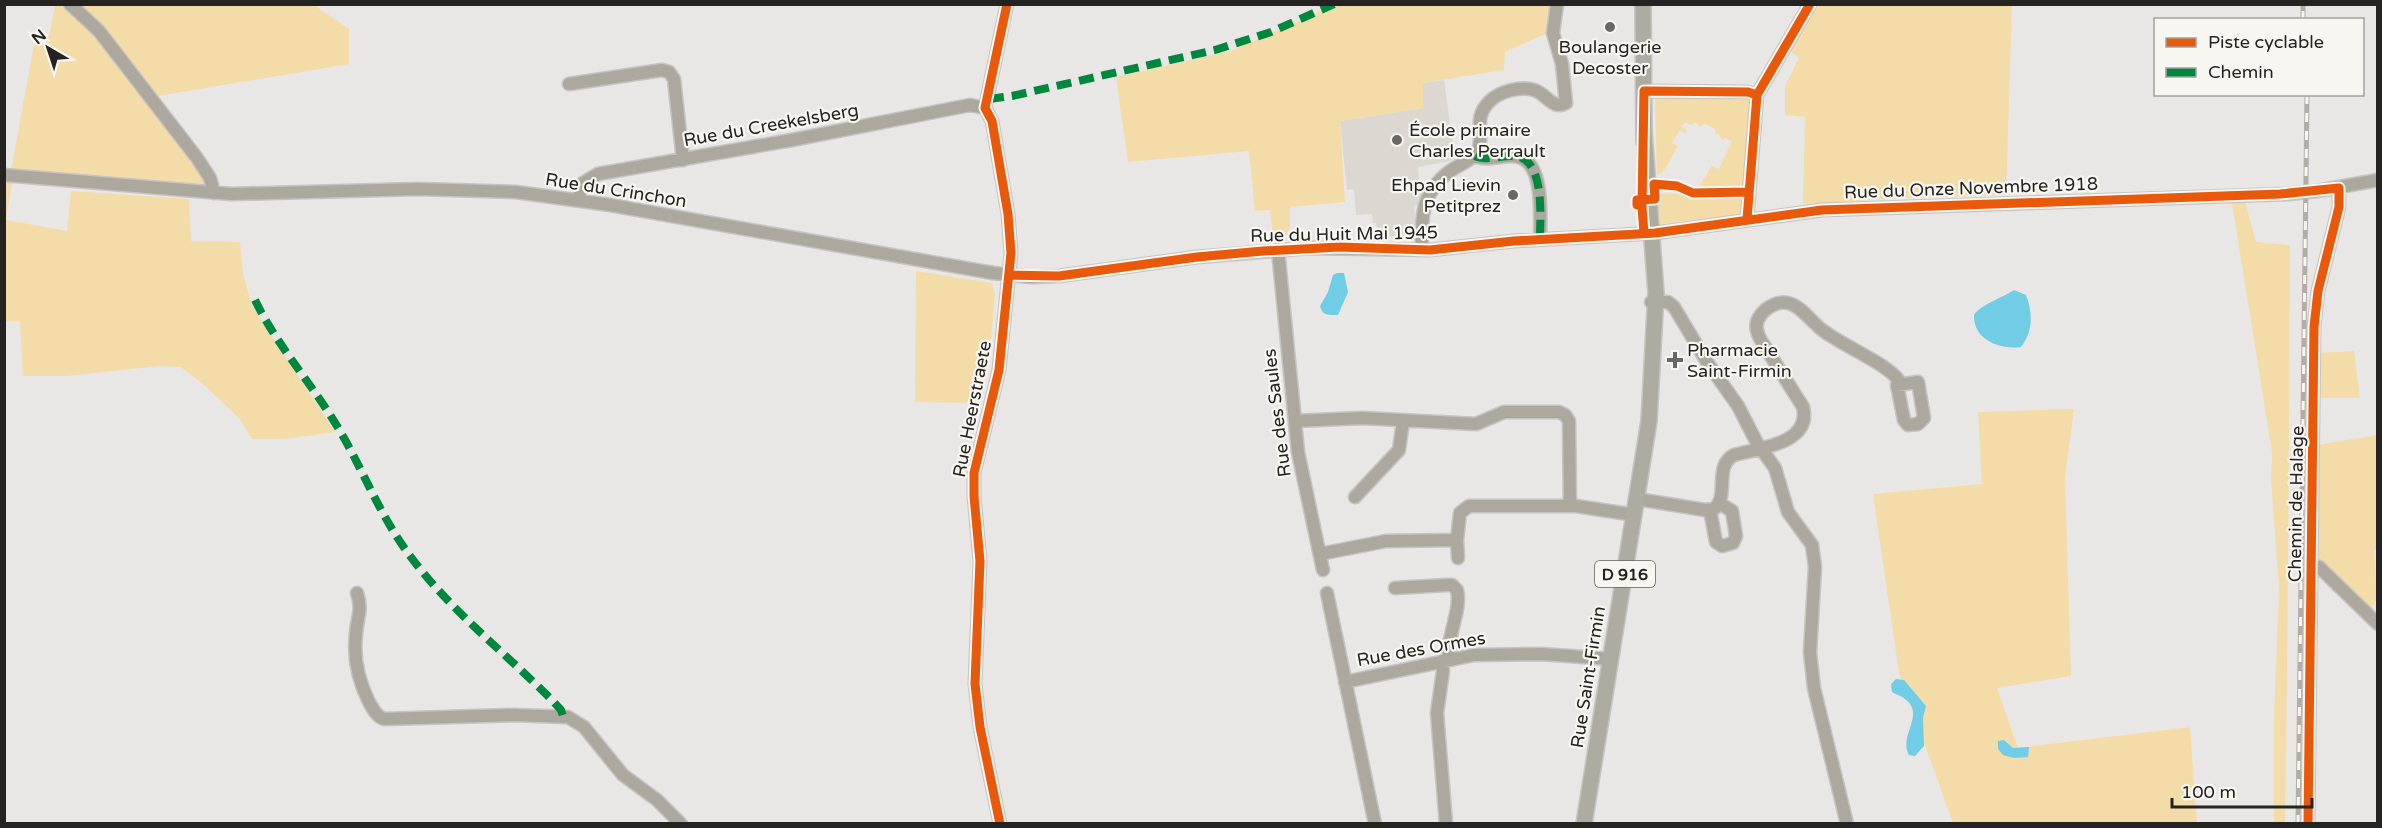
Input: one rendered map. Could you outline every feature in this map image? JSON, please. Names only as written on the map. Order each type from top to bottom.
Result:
[{"type":"main road","name":"D 916","points":[[1643,4],[1642,207],[1648,233]]},
{"type":"main road","name":"Rue Saint-Firmin","points":[[1584,824],[1649,421],[1653,302],[1648,233]]},
{"type":"street","points":[[70,4],[99,31],[197,158],[210,178],[214,193]]},
{"type":"street","points":[[985,108],[1007,4]]},
{"type":"street","points":[[1747,219],[1757,95],[1810,4]]},
{"type":"street","points":[[1422,250],[1422,214],[1430,193],[1443,177],[1475,156],[1480,147],[1478,128],[1480,115],[1488,103],[1498,94],[1531,89],[1555,105],[1561,106],[1566,103],[1562,64],[1552,33],[1557,6]]},
{"type":"street","points":[[569,84],[662,70],[669,72],[674,79],[683,160]]},
{"type":"street","points":[[1644,91],[1748,92],[1757,95]]},
{"type":"street","name":"Rue du Creekelsberg","points":[[578,200],[583,183],[593,176],[970,105],[985,108]]},
{"type":"street","name":"Rue Heerstraete","points":[[985,108],[992,121],[1011,238],[999,370],[977,457],[973,487],[980,561],[975,661],[976,700],[1000,824]]},
{"type":"street","points":[[1475,156],[1481,158],[1516,156],[1530,166],[1539,186],[1540,239]]},
{"type":"street","name":"Rue du Crinchon","points":[[4,175],[259,195],[444,189],[516,192],[578,200],[1009,275]]},
{"type":"street","name":"Rue du Onze Novembre 1918","points":[[1648,233],[1822,210],[2301,193],[2378,180]]},
{"type":"street","name":"Chemin de Halage","points":[[2308,824],[2314,314],[2339,207],[2339,188]]},
{"type":"street","name":"Rue du Huit Mai 1945","points":[[1009,275],[1059,276],[1197,256],[1278,250],[1347,247],[1422,250],[1540,239],[1648,233]]},
{"type":"street","name":"Rue des Saules","points":[[1278,250],[1301,467],[1323,570]]},
{"type":"street","points":[[1653,302],[1668,303],[1674,307],[1707,362],[1738,406],[1760,448],[1777,473],[1788,512],[1807,536],[1813,550],[1815,567],[1810,652],[1814,688],[1847,824]]},
{"type":"street","points":[[1637,499],[1714,506],[1725,462],[1734,455],[1794,436],[1801,428],[1804,420],[1800,403],[1758,334],[1758,319],[1772,306],[1781,303],[1795,306],[1833,338],[1893,374],[1901,384]]},
{"type":"street","points":[[1295,421],[1356,418],[1476,424],[1504,412],[1556,411],[1564,414],[1569,423],[1570,506]]},
{"type":"street","points":[[1355,497],[1399,450],[1403,421]]},
{"type":"street","points":[[1458,558],[1460,513],[1467,507],[1570,506],[1635,515]]},
{"type":"street","points":[[1320,554],[1386,541],[1457,540]]},
{"type":"street","points":[[2311,564],[2319,567],[2378,624]]},
{"type":"street","points":[[1395,588],[1452,585],[1457,590],[1458,596],[1437,712],[1446,824]]},
{"type":"street","points":[[357,593],[361,608],[355,637],[357,670],[366,695],[378,717],[384,719],[514,715],[568,717],[584,727],[623,775],[657,800],[681,824]]},
{"type":"street","points":[[1327,593],[1375,824]]},
{"type":"street","name":"Rue des Ormes","points":[[1345,681],[1481,655],[1525,654],[1611,660]]},
{"type":"shaded area","points":[[62,4],[92,29],[205,178],[204,185],[11,171],[35,39],[49,37],[55,5]]},
{"type":"shaded area","points":[[79,5],[314,5],[349,29],[349,64],[158,96],[100,26]]},
{"type":"shaded area","points":[[1335,5],[1550,5],[1550,32],[1505,52],[1504,70],[1423,83],[1423,108],[1340,121],[1345,202],[1290,207],[1290,235],[1273,236],[1270,210],[1255,211],[1249,151],[1128,162],[1116,77],[1231,51]]},
{"type":"shaded area","points":[[1814,5],[2012,5],[2006,195],[1803,204],[1805,117],[1785,115],[1785,86],[1799,58],[1787,48]]},
{"type":"shaded area","name":"École primaire Charles Perrault","points":[[1444,80],[1455,160],[1418,167],[1422,204],[1414,206],[1417,238],[1374,236],[1373,229],[1377,229],[1376,223],[1373,223],[1372,214],[1356,215],[1354,189],[1347,190],[1340,121],[1423,108],[1422,83]]},
{"type":"shaded area","points":[[1655,96],[1751,100],[1742,214],[1660,224],[1657,194],[1697,193],[1696,190],[1700,187],[1711,166],[1719,169],[1732,141],[1725,138],[1722,140],[1719,134],[1716,135],[1715,129],[1705,124],[1700,127],[1696,122],[1690,125],[1685,122],[1682,127],[1687,130],[1685,134],[1680,130],[1672,143],[1678,146],[1664,171],[1657,175]]},
{"type":"shaded area","points":[[4,180],[12,181],[6,220],[67,231],[71,191],[189,199],[191,241],[240,242],[243,274],[252,306],[335,432],[286,439],[252,439],[240,419],[181,367],[160,366],[67,376],[23,376],[20,321],[5,321]]},
{"type":"shaded area","points":[[2245,202],[2256,242],[2290,245],[2285,823],[2274,823],[2274,715],[2279,588],[2271,480],[2272,452],[2232,203]]},
{"type":"shaded area","points":[[916,271],[992,283],[995,294],[991,340],[980,403],[915,402]]},
{"type":"shaded area","points":[[2354,351],[2360,398],[2317,398],[2317,353]]},
{"type":"shaded area","points":[[2074,409],[2065,477],[2071,676],[1997,688],[2018,748],[2190,727],[2197,823],[1953,823],[1899,673],[1873,494],[1982,484],[1978,412]]},
{"type":"shaded area","points":[[2377,435],[2378,549],[2374,550],[2377,599],[2369,611],[2321,564],[2316,555],[2317,445]]},
{"type":"water","points":[[1344,273],[1348,292],[1338,315],[1326,314],[1322,312],[1320,306],[1328,292],[1333,275]]},
{"type":"water","points":[[2014,290],[2026,295],[2031,315],[2030,329],[2025,341],[2021,347],[2013,348],[1997,345],[1983,337],[1975,324],[1974,315],[1986,305]]},
{"type":"water","points":[[1896,679],[1904,680],[1926,706],[1923,718],[1924,746],[1915,756],[1909,755],[1907,748],[1913,711],[1905,699],[1892,692],[1891,684]]},
{"type":"water","points":[[2004,740],[2013,748],[2029,747],[2028,757],[2014,758],[2003,755],[1998,749],[1998,741]]},
{"type":"railway","points":[[2303,4],[2303,18]]},
{"type":"railway","points":[[2298,824],[2307,96]]},
{"type":"marked path","points":[[989,99],[1012,96],[1215,50],[1271,32],[1334,4]]},
{"type":"marked path","points":[[1475,156],[1488,158],[1511,156],[1522,158],[1530,165],[1539,188],[1540,239]]},
{"type":"marked path","points":[[255,300],[272,331],[342,434],[385,517],[405,549],[438,590],[551,699],[561,710],[563,716]]},
{"type":"cycle path","points":[[1000,824],[980,727],[975,684],[980,561],[974,473],[999,370],[1011,253],[1008,214],[992,121],[985,108],[1007,4]]},
{"type":"cycle path","points":[[1747,219],[1757,95],[1810,4]]},
{"type":"cycle path","points":[[1644,233],[1642,207],[1644,91],[1748,92],[1757,95]]},
{"type":"cycle path","points":[[1637,205],[1637,200],[1655,199],[1654,184],[1677,186],[1693,193],[1749,192]]},
{"type":"cycle path","points":[[1009,275],[1059,276],[1197,257],[1263,251],[1339,247],[1430,250],[1514,241],[1655,233],[1822,210],[2280,194],[2339,188],[2339,207],[2318,291],[2314,327],[2308,824]]},
{"type":"place","name":"Boulangerie Decoster","points":[[1610,27]]},
{"type":"place","name":"École primaire Charles Perrault","points":[[1397,140]]},
{"type":"place","name":"Ehpad Lievin Petitprez","points":[[1513,195]]},
{"type":"place","name":"Pharmacie Saint-Firmin","points":[[1675,360]]}]
